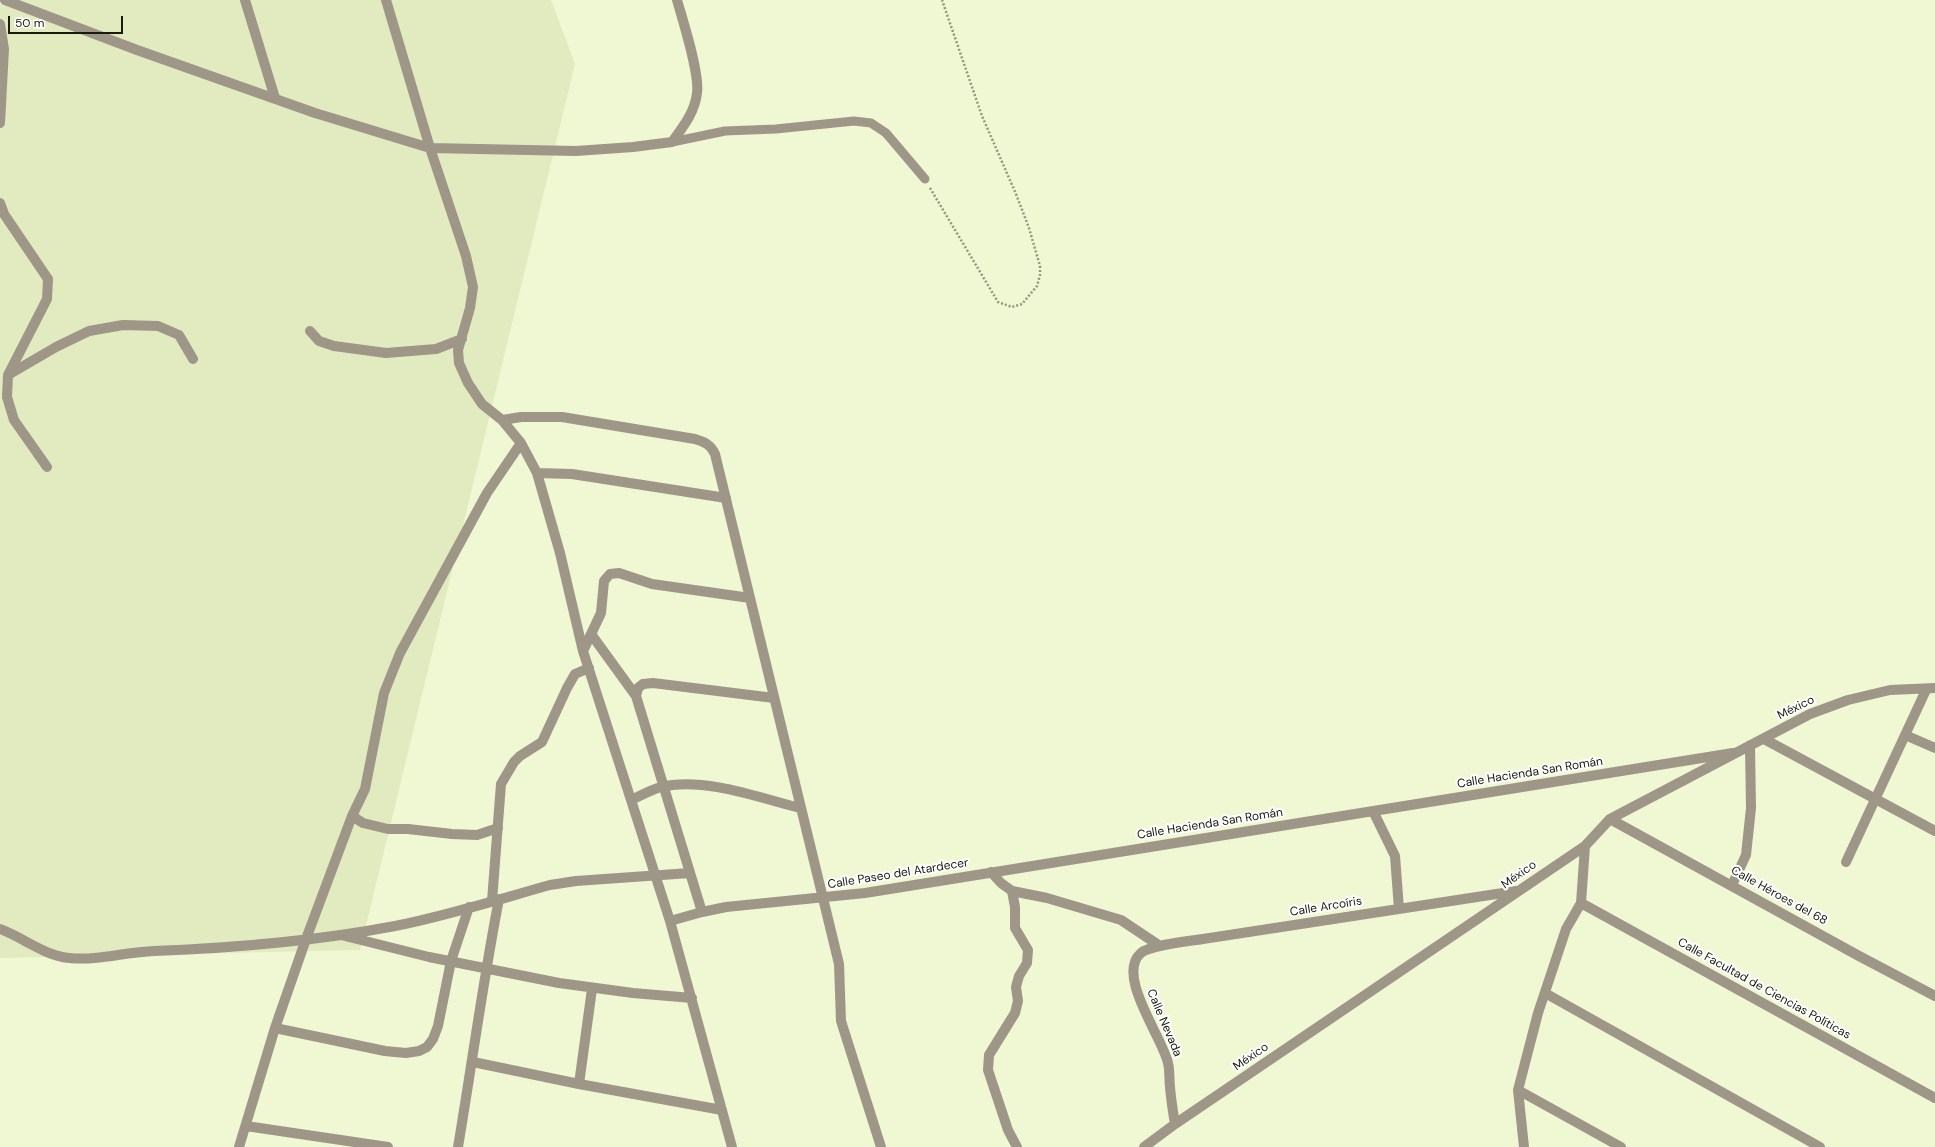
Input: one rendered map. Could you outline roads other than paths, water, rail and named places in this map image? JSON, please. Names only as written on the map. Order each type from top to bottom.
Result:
[{"type":"street","points":[[5,0],[137,50],[315,113],[430,148],[576,151],[633,147],[672,142],[690,115],[698,92],[694,66],[677,0]]},
{"type":"street","points":[[245,0],[275,98]]},
{"type":"street","points":[[386,0],[430,148],[466,256],[473,287],[470,308],[458,350],[459,363],[468,383],[482,404],[502,420],[521,443],[537,473],[560,553],[583,651],[670,921],[732,1147]]},
{"type":"street","points":[[0,24],[4,49],[0,122]]},
{"type":"street","points":[[0,203],[4,214],[48,278],[47,299],[8,375],[3,396],[14,420],[48,467]]},
{"type":"street","points":[[8,375],[56,347],[89,331],[123,325],[158,326],[180,335],[193,359]]},
{"type":"street","points":[[310,331],[319,341],[334,346],[386,353],[436,349],[462,339]]},
{"type":"street","points":[[502,420],[562,417],[695,439],[706,442],[712,448],[726,498],[800,808],[824,897],[766,902],[702,912],[670,921]]},
{"type":"street","points":[[239,1147],[275,1028],[306,939],[352,816],[365,789],[384,693],[400,653],[487,494],[521,443]]},
{"type":"street","points":[[537,473],[572,474],[726,498]]},
{"type":"street","points":[[583,651],[601,612],[604,581],[610,574],[619,573],[652,584],[750,598]]},
{"type":"street","points":[[591,634],[636,696],[702,912]]},
{"type":"street","points":[[458,1147],[473,1062],[496,900],[501,784],[514,762],[520,756],[542,742],[575,674],[588,668]]},
{"type":"street","points":[[636,696],[638,688],[643,684],[653,683],[774,698]]},
{"type":"street","points":[[1846,862],[1905,735],[1931,689]]},
{"type":"street","name":"México","points":[[1144,1147],[1175,1124],[1585,846],[1610,819],[1733,753],[1764,739],[1810,714],[1848,700],[1890,690],[1931,689]]},
{"type":"street","points":[[1905,735],[1935,748]]},
{"type":"street","points":[[1764,739],[1935,831]]},
{"type":"street","points":[[1732,885],[1746,855],[1751,808],[1750,745]]},
{"type":"street","name":"Calle Hacienda San Román","points":[[991,872],[1733,753]]},
{"type":"street","points":[[631,800],[664,786],[682,784],[711,786],[800,808]]},
{"type":"street","points":[[1372,811],[1395,856],[1399,909]]},
{"type":"street","points":[[352,816],[363,822],[388,829],[408,829],[452,834],[478,835],[498,828]]},
{"type":"street","name":"Calle Héroes del 68","points":[[1610,819],[1859,956],[1935,996]]},
{"type":"street","points":[[1524,1147],[1518,1090],[1538,1013],[1566,929],[1581,903],[1585,846]]},
{"type":"street","points":[[991,872],[1001,883],[1012,891],[1048,898],[1121,920],[1160,946]]},
{"type":"street","name":"Calle Paseo del Atardecer","points":[[881,1147],[841,1021],[839,964],[824,897],[865,893],[991,872]]},
{"type":"street","points":[[0,929],[13,934],[47,952],[68,958],[85,959],[152,951],[192,950],[306,939],[395,926],[550,885],[690,873]]},
{"type":"street","name":"Calle Arcoíris","points":[[1138,956],[1142,952],[1160,946],[1520,890]]},
{"type":"street","points":[[1012,891],[1015,907],[1015,928],[1028,950],[1027,963],[1019,976],[1016,987],[1018,1001],[1015,1013],[989,1055],[988,1070],[1008,1130],[1017,1147]]},
{"type":"street","name":"Calle Facultad de Ciencias Políticas","points":[[1581,903],[1935,1098]]},
{"type":"street","points":[[275,1028],[386,1051],[406,1053],[419,1051],[427,1047],[433,1039],[438,1026],[451,961],[469,907]]},
{"type":"street","points":[[337,934],[451,961],[592,989],[692,998]]},
{"type":"street","name":"Calle Nevada","points":[[1138,956],[1134,968],[1134,978],[1138,996],[1168,1062],[1175,1124]]},
{"type":"street","points":[[579,1084],[592,989]]},
{"type":"street","points":[[1545,993],[1820,1147]]},
{"type":"street","points":[[473,1062],[579,1084],[722,1110]]},
{"type":"street","points":[[1518,1090],[1621,1147]]},
{"type":"street","points":[[246,1126],[388,1147]]},
{"type":"lane","points":[[672,142],[725,130],[776,129],[854,121],[871,123],[886,133],[925,179]]}]
